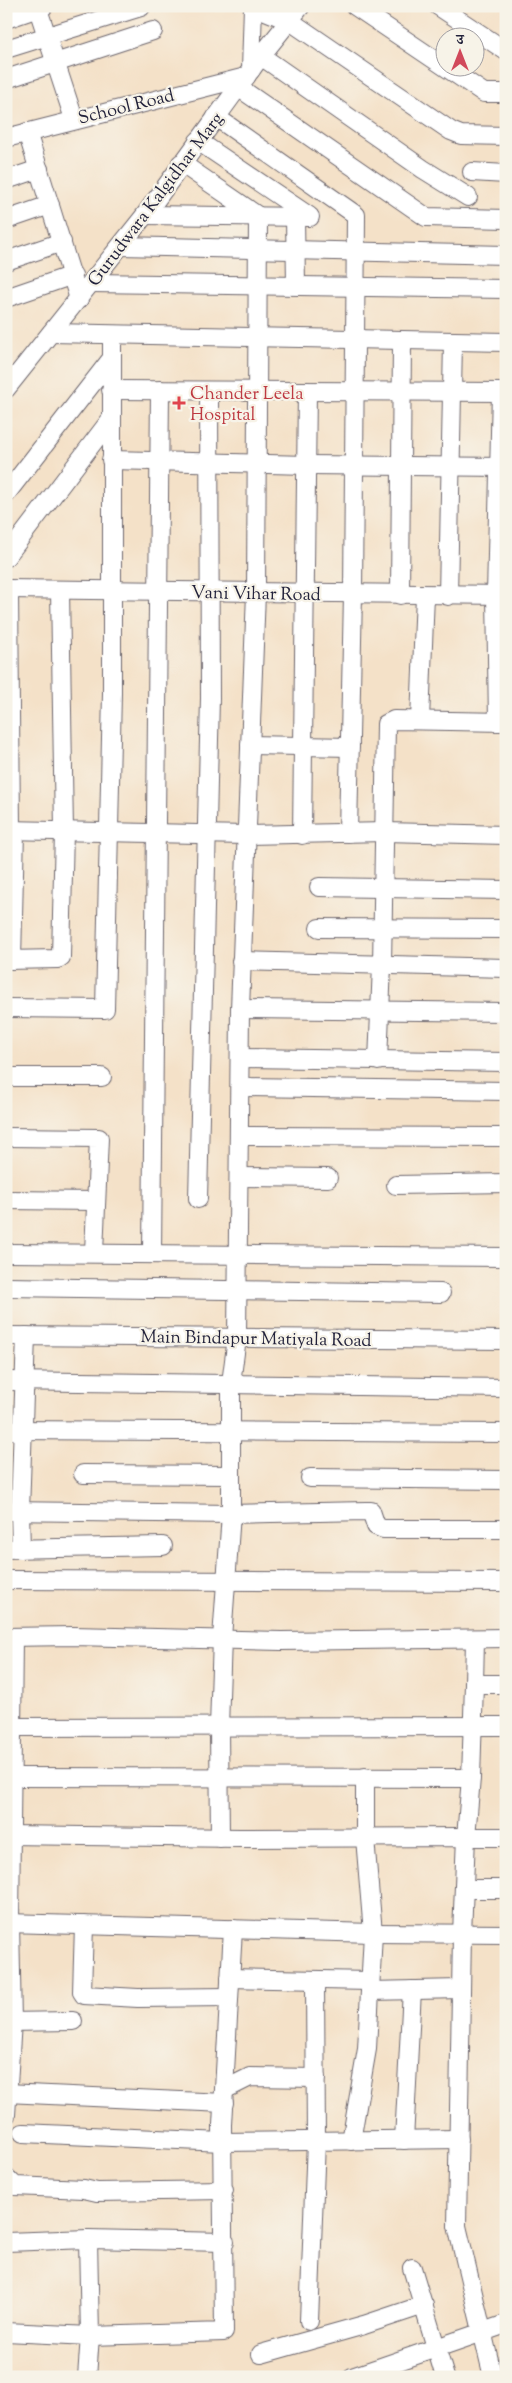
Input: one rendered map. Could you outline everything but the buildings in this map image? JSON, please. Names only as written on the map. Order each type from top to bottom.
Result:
[{"type":"street","points":[[506,136],[462,135],[452,131],[290,21],[252,6],[245,78],[426,217],[506,219]]},
{"type":"street","name":"Gurudwara Kalgidhar Marg","points":[[6,389],[145,215],[181,163],[301,6]]},
{"type":"street","points":[[355,6],[484,93],[506,93]]},
{"type":"street","points":[[438,6],[506,51]]},
{"type":"street","points":[[6,19],[40,7],[47,38],[74,119]]},
{"type":"street","points":[[6,49],[47,38],[141,7]]},
{"type":"street","points":[[6,79],[154,30]]},
{"type":"street","points":[[261,56],[422,169],[468,197]]},
{"type":"street","name":"School Road","points":[[6,138],[74,119],[245,78]]},
{"type":"street","points":[[216,117],[356,215],[353,594],[348,833]]},
{"type":"street","points":[[27,132],[79,299]]},
{"type":"street","points":[[145,215],[310,217],[198,141]]},
{"type":"street","points":[[181,163],[258,216]]},
{"type":"street","points":[[6,180],[39,169]]},
{"type":"street","points":[[472,172],[506,174]]},
{"type":"street","points":[[6,220],[50,205]]},
{"type":"street","points":[[220,1838],[219,1727],[222,1638],[231,1514],[231,1383],[237,1338],[240,1009],[256,593],[255,464],[258,338],[256,250],[258,216]]},
{"type":"street","points":[[295,216],[296,285]]},
{"type":"street","points":[[6,261],[62,242]]},
{"type":"street","points":[[121,246],[355,253],[506,255]]},
{"type":"street","points":[[6,298],[73,275]]},
{"type":"street","points":[[92,283],[356,285],[506,289]]},
{"type":"street","points":[[51,333],[506,342]]},
{"type":"street","points":[[6,1008],[105,1009],[110,832],[112,335]]},
{"type":"street","points":[[400,595],[402,340]]},
{"type":"street","points":[[448,596],[453,341]]},
{"type":"street","points":[[6,494],[112,358]]},
{"type":"street","points":[[112,390],[503,392],[502,722],[394,720],[386,724],[384,888],[378,1061]]},
{"type":"street","points":[[152,1254],[160,592],[160,390]]},
{"type":"street","points":[[198,1199],[210,592],[208,390]]},
{"type":"street","points":[[302,835],[304,594],[308,465],[307,391]]},
{"type":"street","points":[[6,557],[111,418]]},
{"type":"street","points":[[111,460],[502,467]]},
{"type":"street","points":[[8,589],[11,830],[9,960],[58,959],[61,957],[64,831],[60,590]]},
{"type":"street","name":"Vani Vihar Road","points":[[8,589],[448,596],[501,595]]},
{"type":"street","points":[[420,720],[424,595]]},
{"type":"street","points":[[250,745],[350,747]]},
{"type":"street","points":[[11,830],[302,835],[385,832],[506,834]]},
{"type":"street","points":[[319,887],[506,890]]},
{"type":"street","points":[[319,928],[506,929]]},
{"type":"street","points":[[242,961],[506,968]]},
{"type":"street","points":[[240,1009],[506,1012]]},
{"type":"street","points":[[240,1058],[506,1062]]},
{"type":"street","points":[[6,1077],[102,1077]]},
{"type":"street","points":[[240,1087],[506,1090]]},
{"type":"street","points":[[239,1136],[506,1137]]},
{"type":"street","points":[[6,1137],[99,1138],[94,1252]]},
{"type":"street","points":[[239,1177],[328,1178]]},
{"type":"street","points":[[396,1184],[506,1183]]},
{"type":"street","points":[[6,1200],[96,1201]]},
{"type":"street","points":[[6,1252],[506,1257]]},
{"type":"street","points":[[6,1287],[441,1293]]},
{"type":"street","name":"Main Bindapur Matiyala Road","points":[[6,1336],[506,1340]]},
{"type":"street","points":[[26,1336],[24,1381],[14,1430],[14,1549],[163,1546]]},
{"type":"street","points":[[6,1381],[506,1388]]},
{"type":"street","points":[[14,1430],[506,1433]]},
{"type":"street","points":[[83,1474],[231,1475]]},
{"type":"street","points":[[310,1478],[506,1480]]},
{"type":"street","points":[[13,1511],[231,1514],[371,1511],[379,1529],[506,1529]]},
{"type":"street","points":[[6,1580],[506,1582]]},
{"type":"street","points":[[6,2115],[9,2022],[8,1777],[10,1637],[222,1638],[281,1641],[506,1638]]},
{"type":"street","points":[[474,1639],[471,1778],[466,1837],[462,1934],[458,2236],[493,2377]]},
{"type":"street","points":[[474,1684],[506,1684]]},
{"type":"street","points":[[9,1727],[506,1726]]},
{"type":"street","points":[[8,1777],[471,1778]]},
{"type":"street","points":[[351,2141],[367,2049],[373,1933],[366,1838],[365,1778]]},
{"type":"street","points":[[8,1835],[220,1838],[506,1837]]},
{"type":"street","points":[[464,1889],[506,1889]]},
{"type":"street","points":[[8,1923],[373,1933],[506,1934]]},
{"type":"street","points":[[84,1925],[82,1992],[84,1995],[138,1998],[229,1997]]},
{"type":"street","points":[[6,2332],[90,2336],[224,2332],[224,2096],[233,1929]]},
{"type":"street","points":[[230,1978],[315,1980],[412,1990],[461,1990]]},
{"type":"street","points":[[309,2321],[316,2141],[315,1980]]},
{"type":"street","points":[[404,2140],[412,1990]]},
{"type":"street","points":[[9,2022],[74,2021]]},
{"type":"street","points":[[7,2094],[224,2096],[250,2077],[316,2078]]},
{"type":"street","points":[[23,2133],[223,2142],[459,2139]]},
{"type":"street","points":[[6,2177],[15,2186],[84,2189],[97,2192],[224,2190]]},
{"type":"street","points":[[6,2242],[88,2239],[225,2242]]},
{"type":"street","points":[[87,2377],[90,2336],[88,2239]]},
{"type":"street","points":[[412,2268],[445,2377]]},
{"type":"street","points":[[261,2354],[364,2325],[424,2305]]},
{"type":"street","points":[[352,2377],[506,2324]]},
{"type":"place","name":"Chander Leela Hospital","points":[[179,403]]}]
